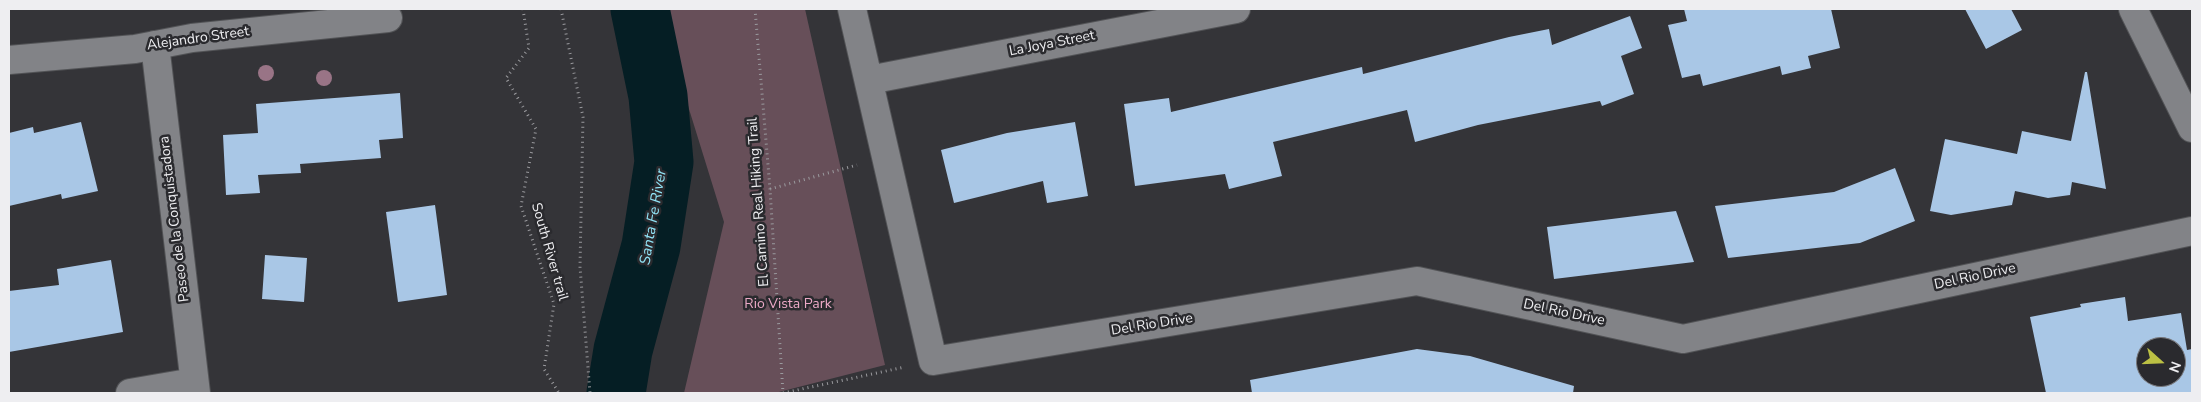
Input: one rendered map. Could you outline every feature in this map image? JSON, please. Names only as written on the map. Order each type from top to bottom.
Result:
[{"type":"street","points":[[852,9],[933,361]]},
{"type":"street","name":"La Joya Street","points":[[869,80],[1236,9]]},
{"type":"street","points":[[2133,9],[2192,128]]},
{"type":"street","name":"Alejandro Street","points":[[9,60],[135,49],[192,38],[388,18]]},
{"type":"street","name":"Paseo de la Conquistadora","points":[[155,45],[195,388]]},
{"type":"street","name":"Del Rio Drive","points":[[933,361],[1417,281],[1683,339],[2192,232]]},
{"type":"street","points":[[130,393],[195,388]]},
{"type":"path","name":"South River trail","points":[[523,9],[529,48],[506,78],[536,129],[521,206],[554,304],[544,369],[559,393]]},
{"type":"path","points":[[561,9],[583,117],[580,268],[590,393]]},
{"type":"path","name":"El Camino Real Hiking Trail","points":[[755,9],[770,189],[783,393]]},
{"type":"path","points":[[770,189],[856,165],[858,156]]},
{"type":"path","points":[[783,393],[933,361]]},
{"type":"green space","name":"Rio Vista Park","points":[[658,9],[805,9],[885,365],[775,393],[684,393],[724,222]]},
{"type":"building","points":[[1684,9],[1831,9],[1840,48],[1808,56],[1811,68],[1782,75],[1780,66],[1703,86],[1700,74],[1682,78],[1668,25],[1687,21]]},
{"type":"building","points":[[1965,9],[2011,9],[2022,30],[1986,49]]},
{"type":"building","points":[[1630,16],[1642,48],[1621,56],[1634,94],[1602,106],[1600,101],[1478,125],[1415,142],[1407,110],[1273,142],[1282,176],[1229,189],[1225,174],[1135,186],[1124,104],[1169,98],[1171,112],[1362,67],[1363,74],[1509,37],[1549,29],[1552,45]]},
{"type":"building","points":[[2085,72],[2087,72],[2106,189],[2072,182],[2070,195],[2048,198],[2015,191],[2012,205],[1951,215],[1930,211],[1945,139],[2017,154],[2022,131],[2071,141]]},
{"type":"building","points":[[400,93],[403,138],[379,140],[381,158],[300,164],[301,173],[258,175],[260,193],[226,195],[223,135],[258,133],[256,104]]},
{"type":"building","points":[[81,122],[98,191],[62,199],[61,194],[9,206],[9,133],[33,127],[34,133]]},
{"type":"building","points":[[1075,122],[1088,196],[1047,203],[1043,181],[954,203],[941,150],[1007,133]]},
{"type":"building","points":[[1895,168],[1915,221],[1860,243],[1728,258],[1715,206],[1834,192]]},
{"type":"building","points":[[435,205],[447,295],[398,302],[386,212]]},
{"type":"building","points":[[1676,211],[1694,262],[1554,279],[1547,227]]},
{"type":"building","points":[[265,255],[307,258],[304,302],[262,299]]},
{"type":"building","points":[[111,260],[123,332],[9,352],[9,291],[59,285],[57,269]]},
{"type":"building","points":[[2125,297],[2128,321],[2181,313],[2185,337],[2136,337],[2136,387],[2186,387],[2186,344],[2187,350],[2192,349],[2192,393],[2046,393],[2030,317],[2081,307],[2080,304]]},
{"type":"building","points":[[1417,349],[1470,356],[1574,386],[1573,393],[1252,393],[1250,380]]},
{"type":"waterway","name":"Santa Fe River","points":[[616,393],[623,350],[651,246],[664,162],[658,96],[640,9]]}]
